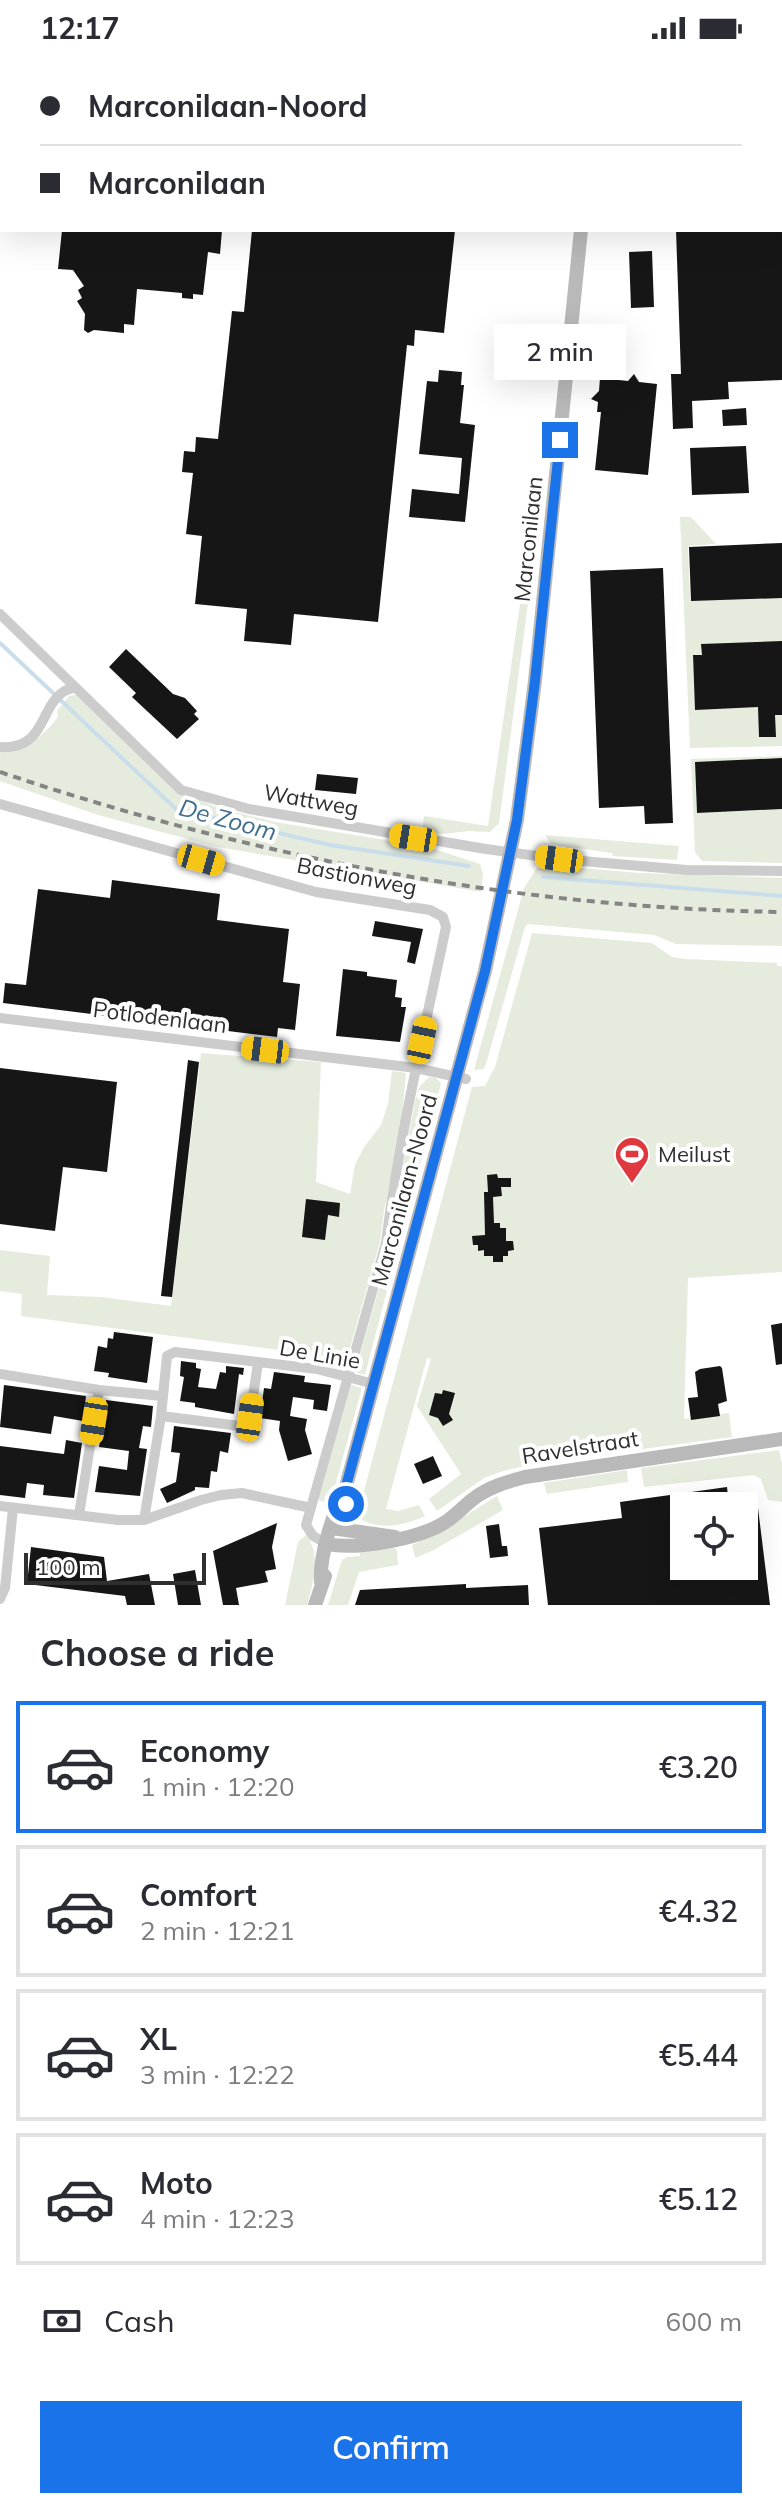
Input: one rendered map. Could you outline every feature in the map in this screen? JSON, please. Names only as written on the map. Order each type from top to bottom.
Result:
[{"type":"street","name":"Marconilaan","points":[[510,852],[526,764],[534,696],[581,232]]},
{"type":"street","name":"Wattweg","points":[[0,614],[181,790],[249,809],[386,834],[559,859],[687,870],[782,871]]},
{"type":"street","points":[[0,747],[22,743],[34,735],[62,692],[75,687]]},
{"type":"street","name":"Bastionweg","points":[[0,804],[316,892],[430,910],[443,917],[446,927],[416,1068],[386,1243],[311,1508]]},
{"type":"street","name":"Marconilaan-Noord","points":[[315,1605],[327,1571],[339,1502],[345,1490],[462,1078],[510,852]]},
{"type":"street","name":"Potlodenlaan","points":[[0,1018],[416,1068],[462,1078]]},
{"type":"street","name":"De Linie","points":[[144,1520],[167,1356],[175,1352],[317,1369],[374,1384]]},
{"type":"street","name":"De Linie","points":[[161,1416],[240,1426],[247,1423],[258,1363]]},
{"type":"street","points":[[0,1374],[99,1390],[162,1396]]},
{"type":"street","points":[[79,1515],[99,1390]]},
{"type":"street","name":"Ravelstraat","points":[[331,1544],[369,1545],[422,1533],[443,1523],[498,1484],[525,1477],[782,1439]]},
{"type":"street","points":[[0,1506],[144,1520],[201,1500],[232,1494],[262,1496],[311,1508]]},
{"type":"street","points":[[0,1599],[5,1588],[13,1508]]},
{"type":"street","points":[[311,1508],[313,1518],[335,1528]]},
{"type":"street","points":[[311,1508],[306,1525],[309,1532],[331,1544]]},
{"type":"street","name":"Ravelstraat","points":[[335,1528],[399,1537]]},
{"type":"shaded area","points":[[539,473],[537,535],[499,823],[490,832],[442,834],[422,831],[424,816],[488,826]]},
{"type":"shaded area","points":[[680,517],[691,517],[716,544],[688,546],[690,600],[782,597],[782,651],[693,655],[695,708],[782,705],[782,746],[690,748]]},
{"type":"shaded area","points":[[76,695],[175,786],[192,797],[219,808],[275,822],[428,847],[480,864],[483,874],[481,892],[218,847],[98,815],[0,781],[0,751],[18,749],[33,742],[58,717],[57,711],[69,696]]},
{"type":"shaded area","points":[[782,756],[695,763],[697,813],[782,809],[782,863],[702,861],[695,852],[691,759]]},
{"type":"shaded area","points":[[545,835],[679,846],[677,860],[613,856],[612,853],[551,844]]},
{"type":"shaded area","points":[[546,865],[639,873],[782,878],[782,946],[676,944],[654,935],[528,924],[486,1064],[484,1069],[474,1070],[524,888],[536,869]]},
{"type":"shaded area","name":"Meilust","points":[[532,933],[652,943],[672,957],[777,963],[777,966],[782,966],[782,1272],[688,1278],[684,1419],[729,1413],[732,1437],[538,1463],[503,1471],[484,1478],[437,1511],[429,1499],[461,1474],[417,1406],[431,1359],[427,1358],[386,1509],[398,1511],[419,1505],[425,1516],[400,1524],[373,1524],[357,1517],[472,1087],[485,1086],[495,1067]]},
{"type":"shaded area","points":[[201,1053],[321,1062],[316,1182],[350,1194],[355,1165],[381,1125],[388,1104],[392,1071],[406,1073],[401,1128],[380,1242],[347,1359],[21,1316],[22,1294],[0,1291],[0,1250],[50,1256],[47,1295],[101,1297],[171,1306]]},
{"type":"shaded area","points":[[429,1077],[441,1083],[365,1375],[355,1372],[394,1237],[398,1190],[416,1097],[419,1087]]},
{"type":"shaded area","points":[[351,1385],[362,1388],[330,1504],[318,1500]]},
{"type":"shaded area","points":[[779,1450],[782,1502],[768,1500],[761,1479],[754,1475],[644,1487],[641,1468]]},
{"type":"shaded area","points":[[627,1470],[628,1482],[547,1494],[544,1483]]},
{"type":"shaded area","points":[[497,1496],[503,1510],[415,1558],[412,1545]]},
{"type":"shaded area","points":[[306,1535],[315,1560],[307,1605],[285,1605],[298,1542]]},
{"type":"shaded area","points":[[397,1550],[398,1565],[359,1572],[348,1605],[328,1605],[342,1560],[360,1556],[360,1552]]},
{"type":"building","points":[[62,232],[222,232],[220,254],[208,252],[203,295],[193,294],[193,299],[182,298],[182,293],[137,289],[134,325],[124,324],[124,333],[94,330],[88,333],[84,330],[85,314],[77,301],[82,298],[78,290],[84,286],[73,270],[58,269]]},
{"type":"building","points":[[252,232],[455,232],[444,333],[415,330],[414,346],[407,345],[378,622],[294,614],[291,645],[244,641],[247,609],[195,604],[202,536],[186,534],[193,473],[182,472],[184,451],[195,452],[196,437],[218,439],[232,311],[244,312]]},
{"type":"building","points":[[676,232],[782,232],[782,380],[728,382],[729,399],[692,401],[693,428],[673,429],[671,374],[681,374]]},
{"type":"building","points":[[652,251],[654,307],[631,308],[629,252]]},
{"type":"building","points":[[439,370],[462,372],[461,385],[464,385],[460,423],[475,425],[465,522],[409,517],[412,489],[459,494],[462,458],[419,454],[427,381],[438,382]]},
{"type":"building","points":[[634,374],[639,382],[657,384],[648,475],[595,470],[601,412],[597,412],[598,402],[591,399],[599,391],[600,378],[628,381]]},
{"type":"building","points":[[746,408],[747,425],[723,426],[722,410]]},
{"type":"building","points":[[746,446],[749,493],[692,495],[690,448]]},
{"type":"building","points":[[782,543],[782,598],[691,601],[689,547]]},
{"type":"building","points":[[663,568],[673,823],[645,824],[644,806],[599,808],[590,571]]},
{"type":"building","points":[[782,641],[782,715],[775,715],[776,737],[759,737],[758,707],[695,710],[693,655],[702,655],[701,644]]},
{"type":"building","points":[[126,649],[173,694],[185,698],[197,711],[194,714],[199,719],[177,739],[132,697],[136,693],[109,667]]},
{"type":"building","points":[[782,758],[782,809],[697,813],[695,762]]},
{"type":"building","points":[[317,774],[358,778],[356,794],[315,790]]},
{"type":"building","points":[[112,880],[220,894],[217,920],[289,929],[283,982],[300,984],[295,1030],[278,1028],[277,1037],[3,1003],[5,983],[26,985],[38,889],[110,898]]},
{"type":"building","points":[[375,921],[423,929],[415,964],[407,962],[411,942],[372,936]]},
{"type":"building","points":[[343,969],[397,980],[395,997],[402,998],[401,1007],[406,1007],[400,1042],[336,1036]]},
{"type":"building","points":[[188,1060],[199,1062],[172,1297],[161,1296]]},
{"type":"building","points":[[0,1068],[117,1082],[107,1172],[63,1167],[55,1231],[0,1224]]},
{"type":"building","points":[[497,1174],[498,1178],[511,1178],[511,1187],[501,1187],[502,1196],[493,1197],[494,1223],[506,1228],[506,1241],[513,1241],[514,1250],[503,1256],[503,1262],[493,1262],[493,1256],[484,1256],[484,1250],[478,1251],[478,1245],[473,1245],[472,1236],[485,1235],[484,1192],[488,1192],[487,1175]]},
{"type":"building","points":[[306,1199],[340,1203],[339,1217],[328,1215],[325,1240],[302,1237]]},
{"type":"building","points":[[782,1323],[782,1364],[776,1365],[771,1325]]},
{"type":"building","points":[[114,1332],[153,1337],[147,1383],[108,1377],[109,1373],[94,1371],[98,1346],[107,1348],[108,1338],[113,1339]]},
{"type":"building","points":[[181,1361],[196,1363],[196,1368],[201,1369],[198,1387],[216,1389],[220,1372],[226,1373],[226,1366],[244,1368],[243,1375],[239,1374],[234,1414],[180,1401],[184,1377],[180,1376]]},
{"type":"building","points":[[720,1366],[727,1401],[718,1404],[720,1416],[691,1420],[688,1398],[698,1397],[695,1372]]},
{"type":"building","points":[[274,1372],[305,1376],[304,1382],[331,1385],[327,1411],[313,1409],[314,1400],[293,1397],[290,1416],[307,1419],[305,1430],[312,1454],[288,1461],[279,1430],[280,1421],[260,1418],[264,1388],[271,1389]]},
{"type":"building","points":[[4,1385],[86,1396],[83,1421],[54,1416],[51,1434],[0,1427]]},
{"type":"building","points":[[443,1390],[455,1393],[449,1414],[453,1420],[443,1426],[438,1418],[429,1415],[435,1393],[442,1394]]},
{"type":"building","points":[[106,1400],[153,1406],[151,1427],[143,1426],[139,1448],[147,1449],[140,1496],[95,1492],[99,1466],[127,1470],[129,1451],[99,1447]]},
{"type":"building","points":[[174,1426],[231,1433],[228,1453],[220,1451],[217,1472],[211,1471],[209,1488],[195,1487],[195,1490],[167,1503],[160,1489],[176,1482],[180,1453],[171,1452]]},
{"type":"building","points":[[66,1440],[82,1443],[74,1498],[43,1495],[44,1485],[27,1483],[25,1498],[0,1495],[0,1446],[64,1454]]},
{"type":"building","points":[[433,1456],[442,1476],[423,1484],[414,1464]]},
{"type":"building","points":[[727,1487],[728,1492],[691,1492]]},
{"type":"building","points":[[670,1495],[670,1580],[758,1580],[758,1508],[770,1605],[548,1605],[539,1528],[622,1518],[620,1502]]},
{"type":"building","points":[[277,1523],[272,1547],[276,1569],[265,1571],[268,1582],[236,1588],[239,1605],[223,1605],[213,1551]]},
{"type":"building","points":[[499,1524],[502,1546],[507,1546],[508,1556],[490,1558],[486,1526]]},
{"type":"building","points":[[31,1547],[104,1557],[107,1581],[149,1574],[155,1605],[127,1605],[125,1596],[27,1584]]},
{"type":"building","points":[[195,1570],[201,1605],[178,1605],[173,1574]]},
{"type":"building","points":[[466,1584],[466,1588],[528,1585],[529,1605],[355,1605],[360,1590]]},
{"type":"waterway","name":"De Zoom","points":[[0,643],[176,809],[330,845],[469,866]]},
{"type":"waterway","name":"De Zoom","points":[[543,877],[782,896]]},
{"type":"railway","points":[[0,772],[191,829],[288,853],[386,872],[583,900],[782,912]]},
{"type":"place","name":"Meilust","points":[[632,1185]]},
{"type":"route","points":[[346,1504],[345,1490],[485,971],[517,820],[526,764],[560,440]]}]
